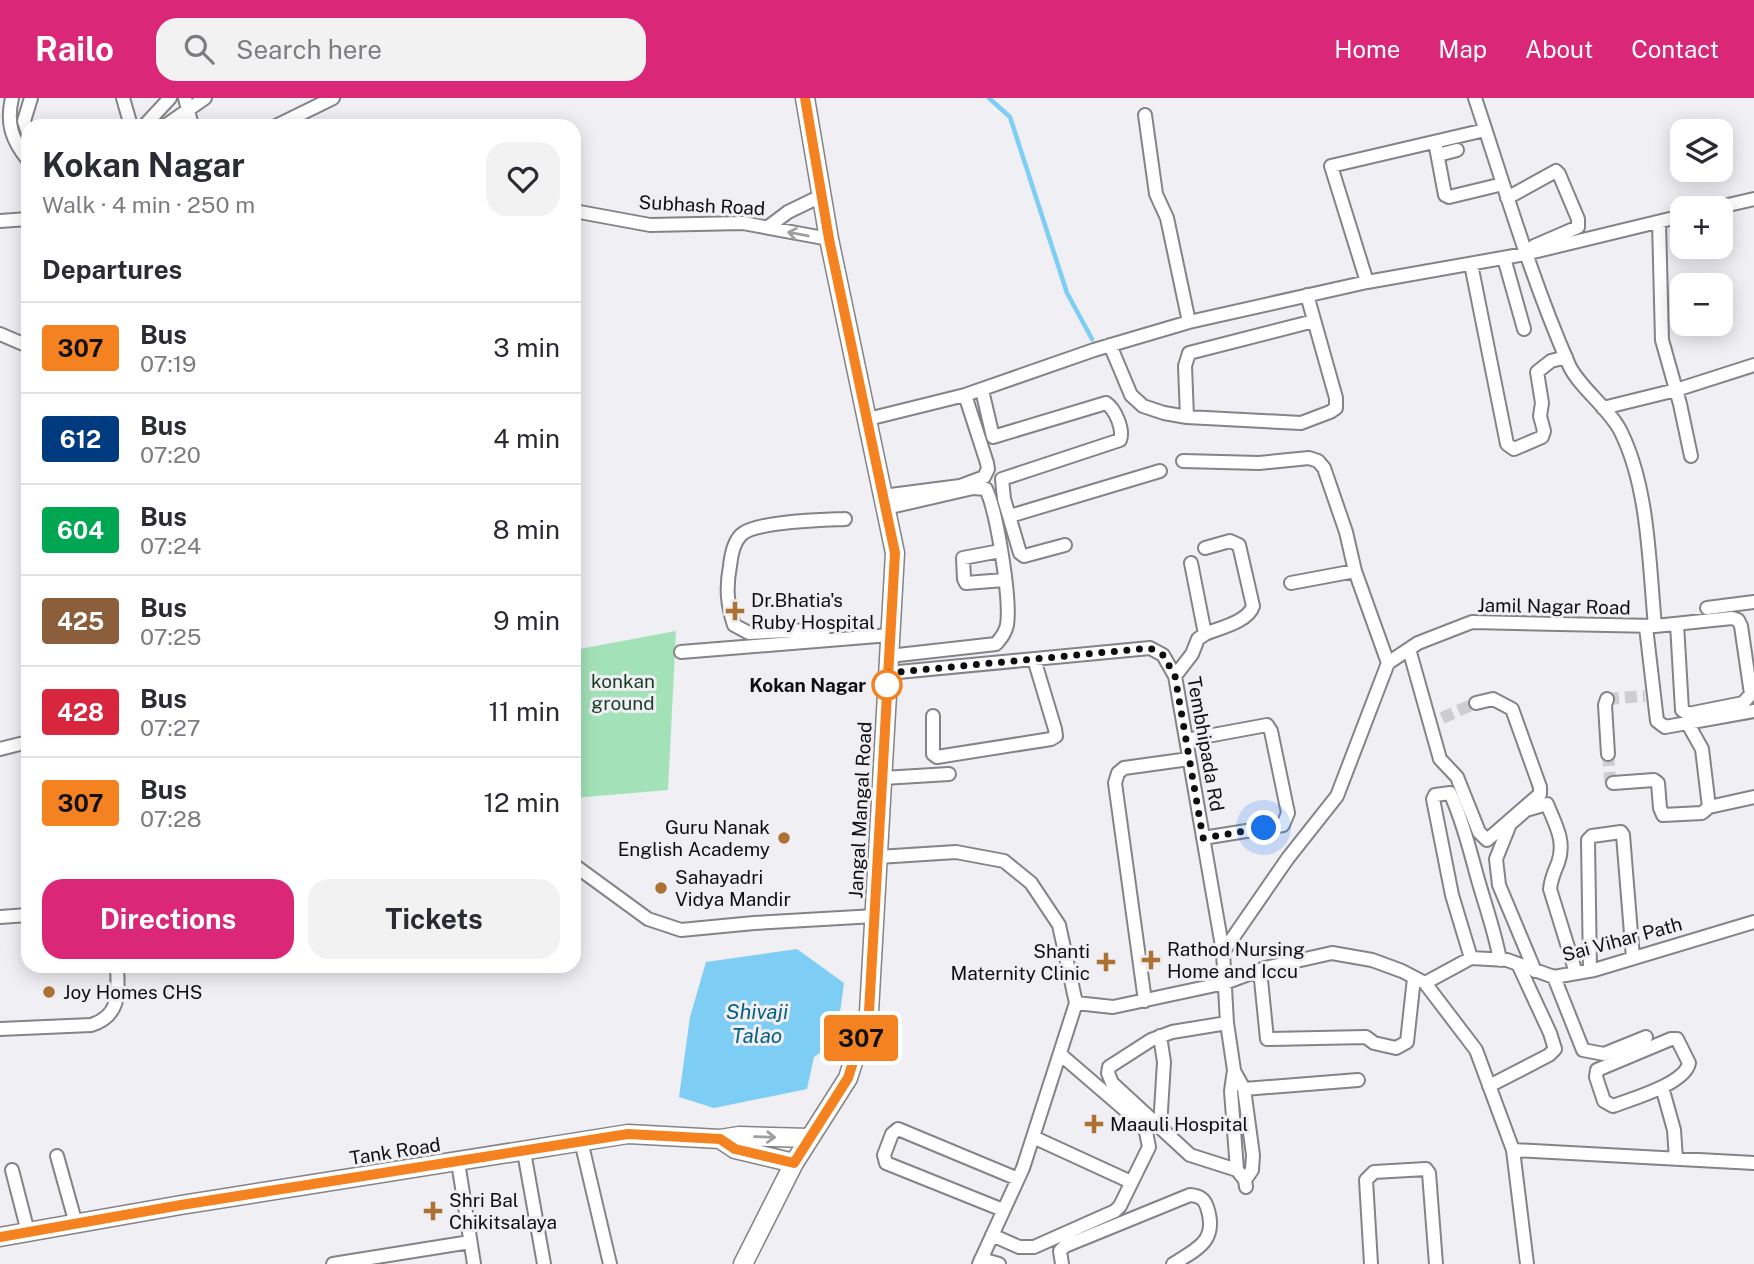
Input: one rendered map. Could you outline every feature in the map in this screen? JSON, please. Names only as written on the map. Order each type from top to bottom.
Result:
[{"type":"main road","name":"Jangal Mangal Road","points":[[743,1264],[794,1163],[848,1078],[869,1012],[895,553],[829,239],[805,98]]},
{"type":"main road","name":"Tank Road","points":[[0,1237],[628,1134],[720,1139],[735,1149],[794,1163]]},
{"type":"main road","points":[[720,1139],[739,1136],[810,1138]]},
{"type":"street","points":[[12,98],[9,122],[13,141],[21,151]]},
{"type":"street","points":[[25,119],[32,98]]},
{"type":"street","points":[[122,98],[129,119]]},
{"type":"street","points":[[150,119],[170,98]]},
{"type":"street","points":[[172,119],[187,104],[205,98]]},
{"type":"street","points":[[290,119],[333,98]]},
{"type":"street","name":"Jamil Nagar Road","points":[[1388,663],[1418,643],[1472,622],[1651,627],[1640,489],[1621,431],[1571,369],[1525,252],[1475,98]]},
{"type":"street","points":[[1144,115],[1156,194],[1167,218],[1189,322]]},
{"type":"street","points":[[1367,282],[1331,166],[1437,148],[1486,130]]},
{"type":"street","points":[[1437,148],[1457,150]]},
{"type":"street","points":[[1437,148],[1445,195],[1449,197],[1503,184]]},
{"type":"street","points":[[1507,198],[1556,172],[1578,219],[1578,227],[1525,252]]},
{"type":"street","points":[[768,227],[788,212],[821,196]]},
{"type":"street","points":[[1733,204],[1754,199]]},
{"type":"street","name":"Subhash Road","points":[[581,212],[650,225],[743,223],[829,239]]},
{"type":"street","points":[[868,419],[982,390],[1110,345],[1189,322],[1367,282],[1504,258],[1670,219]]},
{"type":"street","points":[[0,221],[21,220]]},
{"type":"street","points":[[1658,222],[1662,340],[1691,456]]},
{"type":"street","points":[[1504,258],[1524,329]]},
{"type":"street","points":[[1467,264],[1509,447],[1514,449],[1542,437],[1544,431],[1539,416],[1542,403],[1537,372],[1551,361],[1566,357]]},
{"type":"street","points":[[1467,264],[1500,440]]},
{"type":"street","points":[[1110,345],[1131,395],[1143,406],[1187,418],[1301,424],[1336,408],[1336,398],[1307,295]]},
{"type":"street","points":[[1187,418],[1185,366],[1189,353],[1314,321]]},
{"type":"street","points":[[0,334],[21,343]]},
{"type":"street","points":[[1604,408],[1676,390],[1754,365]]},
{"type":"street","points":[[982,390],[993,437],[1106,403],[1112,406],[1122,434],[1120,440],[1002,479],[1001,490],[1020,553],[1024,555],[1065,545]]},
{"type":"street","points":[[884,502],[960,486],[985,477],[987,463],[965,395]]},
{"type":"street","points":[[1183,461],[1259,463],[1309,458],[1318,461],[1324,468],[1346,531],[1355,570],[1388,663],[1337,796],[1288,858],[1223,952],[1227,1023],[1234,1070],[1231,1091],[1243,1179]]},
{"type":"street","points":[[1010,516],[1160,471]]},
{"type":"street","points":[[884,502],[973,488],[986,489],[992,502],[1000,551],[1007,625],[1003,637],[996,644],[888,665]]},
{"type":"street","points":[[845,519],[757,528],[742,535],[732,553],[727,585],[728,607],[734,625],[749,633],[890,635]]},
{"type":"street","points":[[1175,676],[1192,654],[1198,639],[1244,618],[1251,613],[1253,607],[1239,545],[1230,541],[1205,548]]},
{"type":"street","points":[[1000,551],[963,558],[964,579],[966,583],[1004,580]]},
{"type":"street","points":[[1191,563],[1205,634]]},
{"type":"street","points":[[1292,583],[1355,570]]},
{"type":"street","points":[[1707,608],[1754,602]]},
{"type":"street","points":[[1677,624],[1682,710],[1688,714],[1743,703],[1751,694],[1738,620],[1732,618],[1677,624],[1651,627],[1650,696],[1657,721],[1665,727],[1754,711]]},
{"type":"street","points":[[681,652],[809,635],[825,629]]},
{"type":"street","name":"Tembhipada Rd","points":[[888,665],[1034,659],[1150,648],[1163,655],[1175,676],[1223,952]]},
{"type":"street","points":[[1409,649],[1436,720],[1440,760],[1457,777],[1479,832],[1487,840],[1540,794],[1541,787],[1512,709],[1493,699],[1476,703]]},
{"type":"street","points":[[933,716],[933,754],[937,758],[1051,739],[1056,736],[1055,729],[1034,659]]},
{"type":"street","points":[[1607,699],[1605,705],[1608,754]]},
{"type":"street","points":[[1688,724],[1702,750],[1709,807]]},
{"type":"street","points":[[1186,740],[1267,725],[1271,731],[1288,813],[1283,825],[1203,838]]},
{"type":"street","points":[[0,749],[21,744]]},
{"type":"street","points":[[1145,1001],[1115,783],[1118,773],[1124,768],[1189,759]]},
{"type":"street","points":[[883,778],[948,774]]},
{"type":"street","points":[[1613,783],[1654,780],[1658,783],[1663,815],[1702,813],[1709,807],[1754,797]]},
{"type":"street","points":[[1420,981],[1471,958],[1452,895],[1433,799],[1435,795],[1446,792],[1450,793],[1466,833],[1500,960]]},
{"type":"street","points":[[1535,971],[1499,885],[1496,859],[1510,824],[1526,810],[1547,804],[1562,840],[1550,889],[1576,973]]},
{"type":"street","points":[[1590,970],[1588,840],[1592,836],[1621,832],[1623,835],[1633,958]]},
{"type":"street","points":[[878,858],[956,852],[1004,861],[1031,883],[1059,925],[1076,1003],[1018,1179],[980,1262],[999,1264]]},
{"type":"street","points":[[581,869],[648,919],[681,930],[875,916]]},
{"type":"street","points":[[0,917],[21,916]]},
{"type":"street","name":"Sai Vihar Path","points":[[1471,958],[1518,964],[1554,977],[1590,970],[1754,922]]},
{"type":"street","points":[[1076,1003],[1113,1007],[1145,1001],[1225,983],[1260,970],[1332,953],[1372,960],[1420,981],[1476,1050],[1513,1150],[1527,1264]]},
{"type":"street","points":[[1489,1086],[1549,1055],[1555,1049],[1518,964]]},
{"type":"street","points":[[1260,970],[1267,1039],[1366,1037],[1374,1043],[1396,1048],[1407,1042],[1420,981]]},
{"type":"street","points":[[0,1029],[91,1025],[102,1021],[119,995],[117,973]]},
{"type":"street","points":[[1554,977],[1583,1050],[1604,1054],[1646,1037]]},
{"type":"street","points":[[1227,1023],[1160,1036],[1109,1067],[1108,1073],[1112,1083],[1190,1155],[1243,1179]]},
{"type":"street","points":[[1160,1036],[1164,1062],[1160,1127]]},
{"type":"street","points":[[1671,1039],[1677,1039],[1689,1063],[1688,1068],[1685,1073],[1662,1087],[1613,1106],[1604,1101],[1596,1073],[1597,1070],[1671,1039]]},
{"type":"street","points":[[992,1235],[1019,1247],[1034,1247],[1115,1211],[1149,1147],[1146,1132],[1139,1122],[1060,1054]]},
{"type":"street","points":[[1234,1070],[1244,1089],[1253,1155],[1252,1170],[1243,1179]]},
{"type":"street","points":[[1244,1089],[1358,1080]]},
{"type":"street","points":[[1662,1087],[1674,1130],[1676,1158]]},
{"type":"street","points":[[1003,1210],[886,1163],[884,1155],[892,1134],[898,1129],[1018,1179]]},
{"type":"street","points":[[1033,1137],[1131,1182]]},
{"type":"street","points":[[582,1141],[610,1264]]},
{"type":"street","points":[[1513,1150],[1754,1163]]},
{"type":"street","points":[[524,1152],[544,1264]]},
{"type":"street","points":[[57,1156],[76,1224]]},
{"type":"street","points":[[458,1162],[474,1264]]},
{"type":"street","points":[[1371,1264],[1366,1180],[1374,1172],[1426,1168],[1429,1173],[1436,1264]]},
{"type":"street","points":[[12,1170],[28,1232]]},
{"type":"street","points":[[1062,1264],[1060,1251],[1065,1246],[1190,1195],[1198,1196],[1206,1202],[1212,1225],[1209,1236],[1197,1250],[1173,1264]]},
{"type":"street","points":[[333,1264],[470,1242]]},
{"type":"green space","name":"konkan ground","points":[[676,631],[668,790],[581,797],[581,649]]},
{"type":"water","name":"Shivaji Talao","points":[[797,949],[844,983],[836,1042],[814,1057],[807,1089],[714,1108],[679,1097],[690,1017],[706,962]]},
{"type":"waterway","points":[[989,98],[1010,117],[1067,293],[1092,339]]},
{"type":"tunnel","points":[[1607,699],[1645,696]]},
{"type":"tunnel","points":[[1442,718],[1476,703]]},
{"type":"tunnel","points":[[1608,754],[1610,780],[1613,783]]},
{"type":"bus line","name":"307","points":[[0,1237],[181,1205],[628,1134],[720,1139],[735,1149],[794,1163],[848,1078],[869,1012],[895,553],[829,239],[805,98]]},
{"type":"place","name":"Dr.Bhatia's Ruby Hospital","points":[[735,611]]},
{"type":"place","name":"Kokan Nagar","points":[[887,685]]},
{"type":"place","name":"Guru Nanak English Academy","points":[[784,838]]},
{"type":"place","name":"Sahayadri Vidya Mandir","points":[[661,888]]},
{"type":"place","name":"Rathod Nursing Home and Iccu","points":[[1151,960]]},
{"type":"place","name":"Shanti Maternity Clinic","points":[[1106,962]]},
{"type":"place","name":"Joy Homes CHS","points":[[49,992]]},
{"type":"place","name":"Maauli Hospital","points":[[1094,1124]]},
{"type":"place","name":"Shri Bal Chikitsalaya","points":[[433,1211]]},
{"type":"route","points":[[887,685],[888,673],[1150,648],[1163,655],[1175,676],[1203,838],[1264,828]]}]
